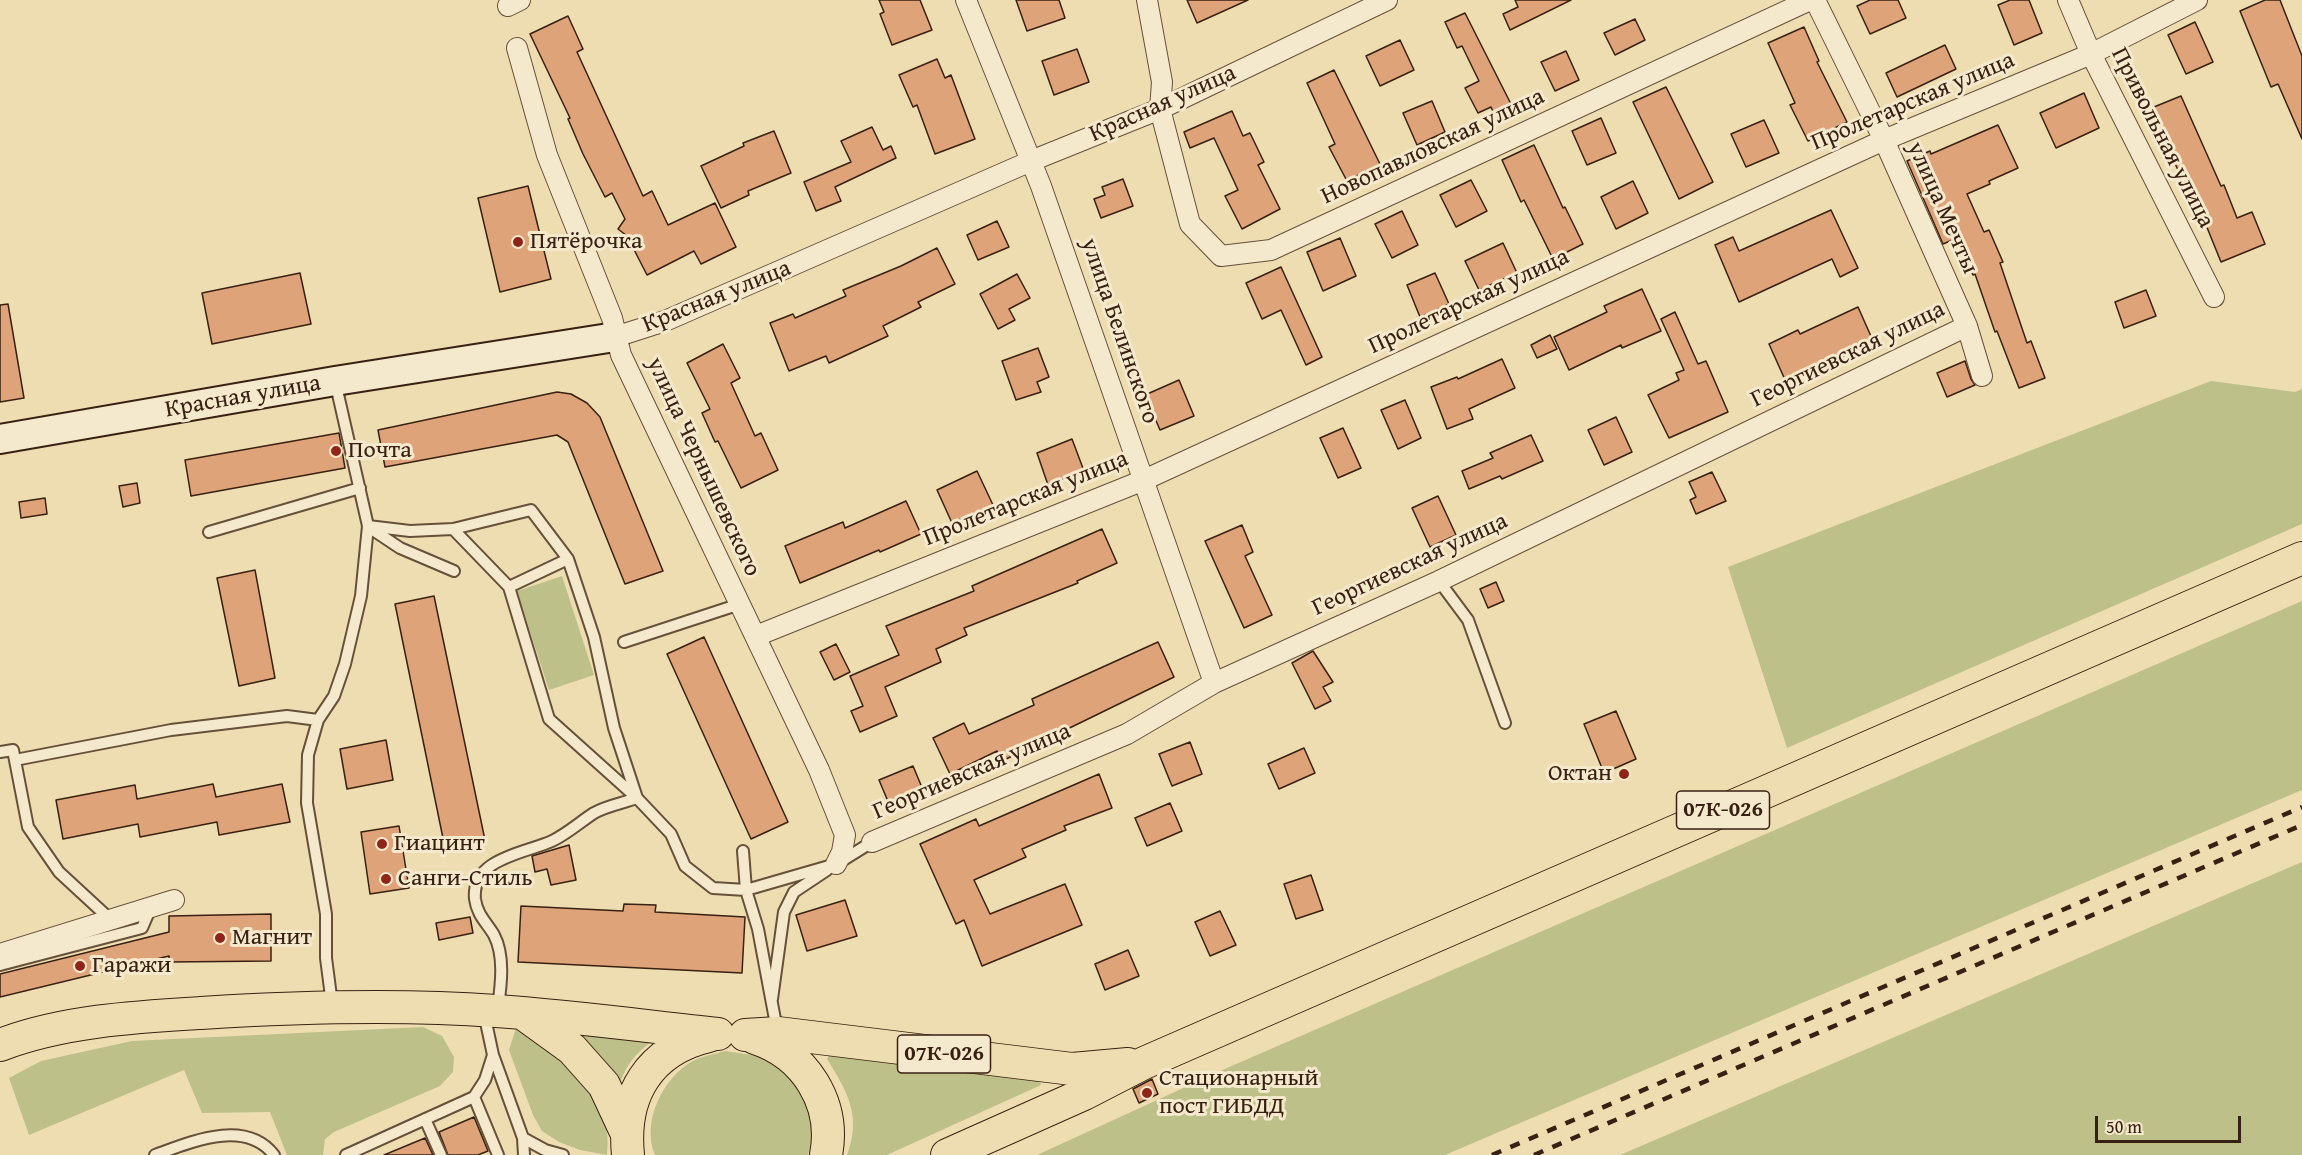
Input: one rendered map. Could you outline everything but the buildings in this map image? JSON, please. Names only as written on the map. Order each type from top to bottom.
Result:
[{"type":"main road","name":"07К-026","points":[[947,1155],[1084,1094],[1144,1062],[2302,558]]},
{"type":"main road","points":[[0,1045],[23,1036],[96,1022],[232,1011],[333,1007],[502,1012],[731,1034],[770,1042],[792,1057],[810,1077],[823,1100],[828,1126],[826,1155]]},
{"type":"main road","points":[[502,1012],[572,1049],[604,1085],[627,1144]]},
{"type":"main road","name":"07К-026","points":[[731,1034],[778,1033],[1072,1070],[1144,1062]]},
{"type":"main road","points":[[627,1144],[631,1103],[644,1077],[664,1055],[689,1041],[731,1034]]},
{"type":"street","name":"улица Белинского","points":[[966,0],[1041,186],[1214,683]]},
{"type":"street","points":[[1147,0],[1162,82],[1160,109]]},
{"type":"street","name":"Красная улица","points":[[0,439],[335,381],[615,337],[665,321],[1030,161],[1160,109],[1387,0]]},
{"type":"street","name":"Новопавловская улица","points":[[1160,109],[1190,224],[1221,256],[1271,250],[1813,0]]},
{"type":"street","name":"улица Мечты","points":[[1813,0],[1884,140],[1966,326],[1982,376]]},
{"type":"street","name":"Привольная улица","points":[[2068,0],[2091,54],[2214,297]]},
{"type":"street","name":"Пролетарская улица","points":[[756,636],[1144,480],[1884,140],[2091,54],[2198,0]]},
{"type":"street","name":"улица Чернышевского","points":[[517,48],[547,155],[612,318],[621,355],[819,770],[845,835],[843,852],[836,864]]},
{"type":"street","name":"Георгиевская улица","points":[[872,842],[1127,734],[1214,683],[1439,581],[1966,326]]},
{"type":"street","points":[[0,954],[174,900]]},
{"type":"lane","points":[[333,1007],[326,958],[326,914],[307,803],[308,754],[318,720],[334,696],[345,664],[361,596],[368,526],[335,381]]},
{"type":"lane","points":[[209,532],[360,488]]},
{"type":"lane","points":[[368,526],[410,531],[453,529],[531,510],[568,559],[594,637],[614,728],[637,798]]},
{"type":"lane","points":[[368,526],[400,548],[454,571]]},
{"type":"lane","points":[[453,529],[509,587],[549,719],[637,798],[671,834],[685,866],[713,888],[746,890],[836,864]]},
{"type":"lane","points":[[509,587],[568,559]]},
{"type":"lane","points":[[1439,581],[1468,620],[1504,723]]},
{"type":"lane","points":[[624,642],[740,604]]},
{"type":"lane","points":[[15,760],[171,730],[287,716],[318,720]]},
{"type":"lane","points":[[0,752],[13,750],[28,827],[58,872],[111,920]]},
{"type":"lane","points":[[346,1155],[474,1097],[485,1080],[502,1012],[502,981],[494,937],[481,918],[475,898],[478,879],[490,866],[518,852],[553,841],[597,812],[637,798]]},
{"type":"lane","points":[[772,999],[784,912],[794,892],[872,842]]},
{"type":"lane","points":[[743,850],[746,890],[758,928],[778,1033]]},
{"type":"lane","points":[[0,965],[142,928],[151,908]]},
{"type":"lane","points":[[493,1055],[523,1138],[524,1155]]},
{"type":"lane","points":[[474,1097],[498,1155]]},
{"type":"lane","points":[[425,1119],[441,1155]]},
{"type":"lane","points":[[155,1155],[192,1141],[233,1135],[255,1138],[274,1155]]},
{"type":"lane","points":[[523,1138],[545,1150],[563,1155]]},
{"type":"green space","points":[[2211,381],[2295,392],[2302,389],[2302,524],[1787,748],[1728,567]]},
{"type":"green space","points":[[562,576],[594,675],[549,690],[517,591]]},
{"type":"green space","points":[[2302,601],[2302,790],[1445,1155],[1037,1155],[1227,1068]]},
{"type":"green space","points":[[2302,862],[2302,1155],[1620,1155]]},
{"type":"green space","points":[[423,1027],[442,1036],[454,1057],[453,1072],[440,1086],[334,1132],[325,1139],[323,1155],[287,1155],[270,1112],[202,1113],[184,1070],[29,1135],[9,1078],[41,1061],[132,1041]]},
{"type":"green space","points":[[516,1028],[551,1050],[582,1079],[603,1114],[607,1134],[607,1155],[580,1150],[559,1142],[542,1131],[533,1115],[509,1050]]},
{"type":"green space","points":[[576,1033],[658,1037],[635,1057],[620,1083],[601,1056]]},
{"type":"green space","points":[[832,1050],[1038,1073],[1041,1085],[887,1155],[847,1155],[853,1128],[853,1116],[841,1082],[827,1059]]},
{"type":"green space","points":[[725,1051],[758,1056],[787,1073],[806,1101],[813,1135],[808,1155],[655,1155],[651,1142],[651,1129],[653,1115],[664,1089],[682,1068],[693,1061]]},
{"type":"railway","points":[[1492,1155],[2302,807]]},
{"type":"railway","points":[[1534,1155],[2302,825]]},
{"type":"place","name":"Пятёрочка","points":[[518,242]]},
{"type":"place","name":"Почта","points":[[336,451]]},
{"type":"place","name":"Октан","points":[[1624,774]]},
{"type":"place","name":"Гиацинт","points":[[382,844]]},
{"type":"place","name":"Санги-Стиль","points":[[386,879]]},
{"type":"place","name":"Магнит","points":[[220,938]]},
{"type":"place","name":"Гаражи","points":[[80,966]]},
{"type":"place","name":"Стационарный пост ГИБДД","points":[[1147,1093]]}]
